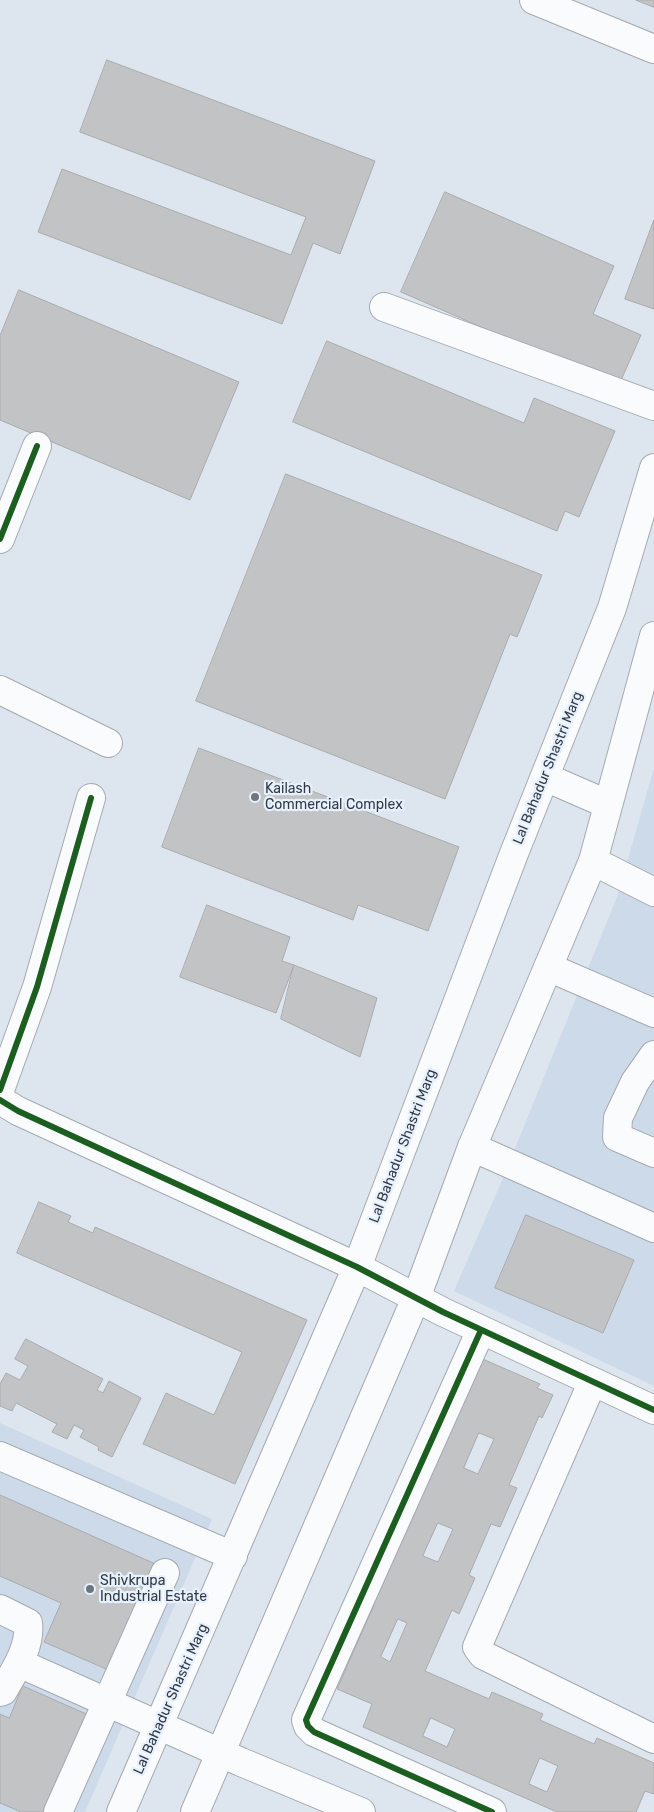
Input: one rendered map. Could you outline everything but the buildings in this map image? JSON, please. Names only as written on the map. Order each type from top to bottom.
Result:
[{"type":"main road","points":[[534,0],[654,49]]},
{"type":"main road","points":[[384,307],[654,406]]},
{"type":"main road","points":[[0,539],[37,446]]},
{"type":"main road","name":"Lal Bahadur Shastri Marg","points":[[121,1812],[357,1267],[612,608],[654,468]]},
{"type":"main road","points":[[195,1812],[416,1298],[472,1147],[593,861],[654,636]]},
{"type":"main road","points":[[0,690],[108,743]]},
{"type":"main road","points":[[545,777],[608,804]]},
{"type":"main road","points":[[0,1090],[37,987],[91,798]]},
{"type":"main road","points":[[593,861],[654,892]]},
{"type":"main road","points":[[548,967],[654,1013]]},
{"type":"main road","points":[[654,1055],[635,1082],[618,1118],[617,1137],[654,1152]]},
{"type":"main road","points":[[0,1100],[18,1111],[357,1267],[416,1298],[592,1383],[654,1410]]},
{"type":"main road","points":[[472,1147],[654,1228]]},
{"type":"main road","points":[[482,1330],[306,1720],[308,1726],[314,1732],[492,1812]]},
{"type":"main road","points":[[592,1383],[477,1647],[482,1655],[654,1739]]},
{"type":"main road","points":[[0,1456],[233,1556]]},
{"type":"main road","points":[[58,1812],[165,1574]]},
{"type":"main road","points":[[0,1610],[28,1623],[30,1635],[19,1663],[3,1691],[0,1692]]},
{"type":"main road","points":[[19,1663],[361,1812]]},
{"type":"shaded area","points":[[654,768],[654,1386],[454,1291],[503,1178],[617,897]]},
{"type":"shaded area","points":[[0,1423],[212,1519],[85,1812],[0,1812]]},
{"type":"cycle path","points":[[0,539],[37,446]]},
{"type":"cycle path","points":[[0,1090],[37,987],[91,798]]},
{"type":"cycle path","points":[[0,1100],[18,1111],[357,1267],[443,1312],[654,1410]]},
{"type":"cycle path","points":[[481,1330],[306,1720],[308,1726],[314,1732],[492,1812]]},
{"type":"place","name":"Kailash Commercial Complex","points":[[255,797]]},
{"type":"place","name":"Shivkrupa Industrial Estate","points":[[90,1589]]}]
